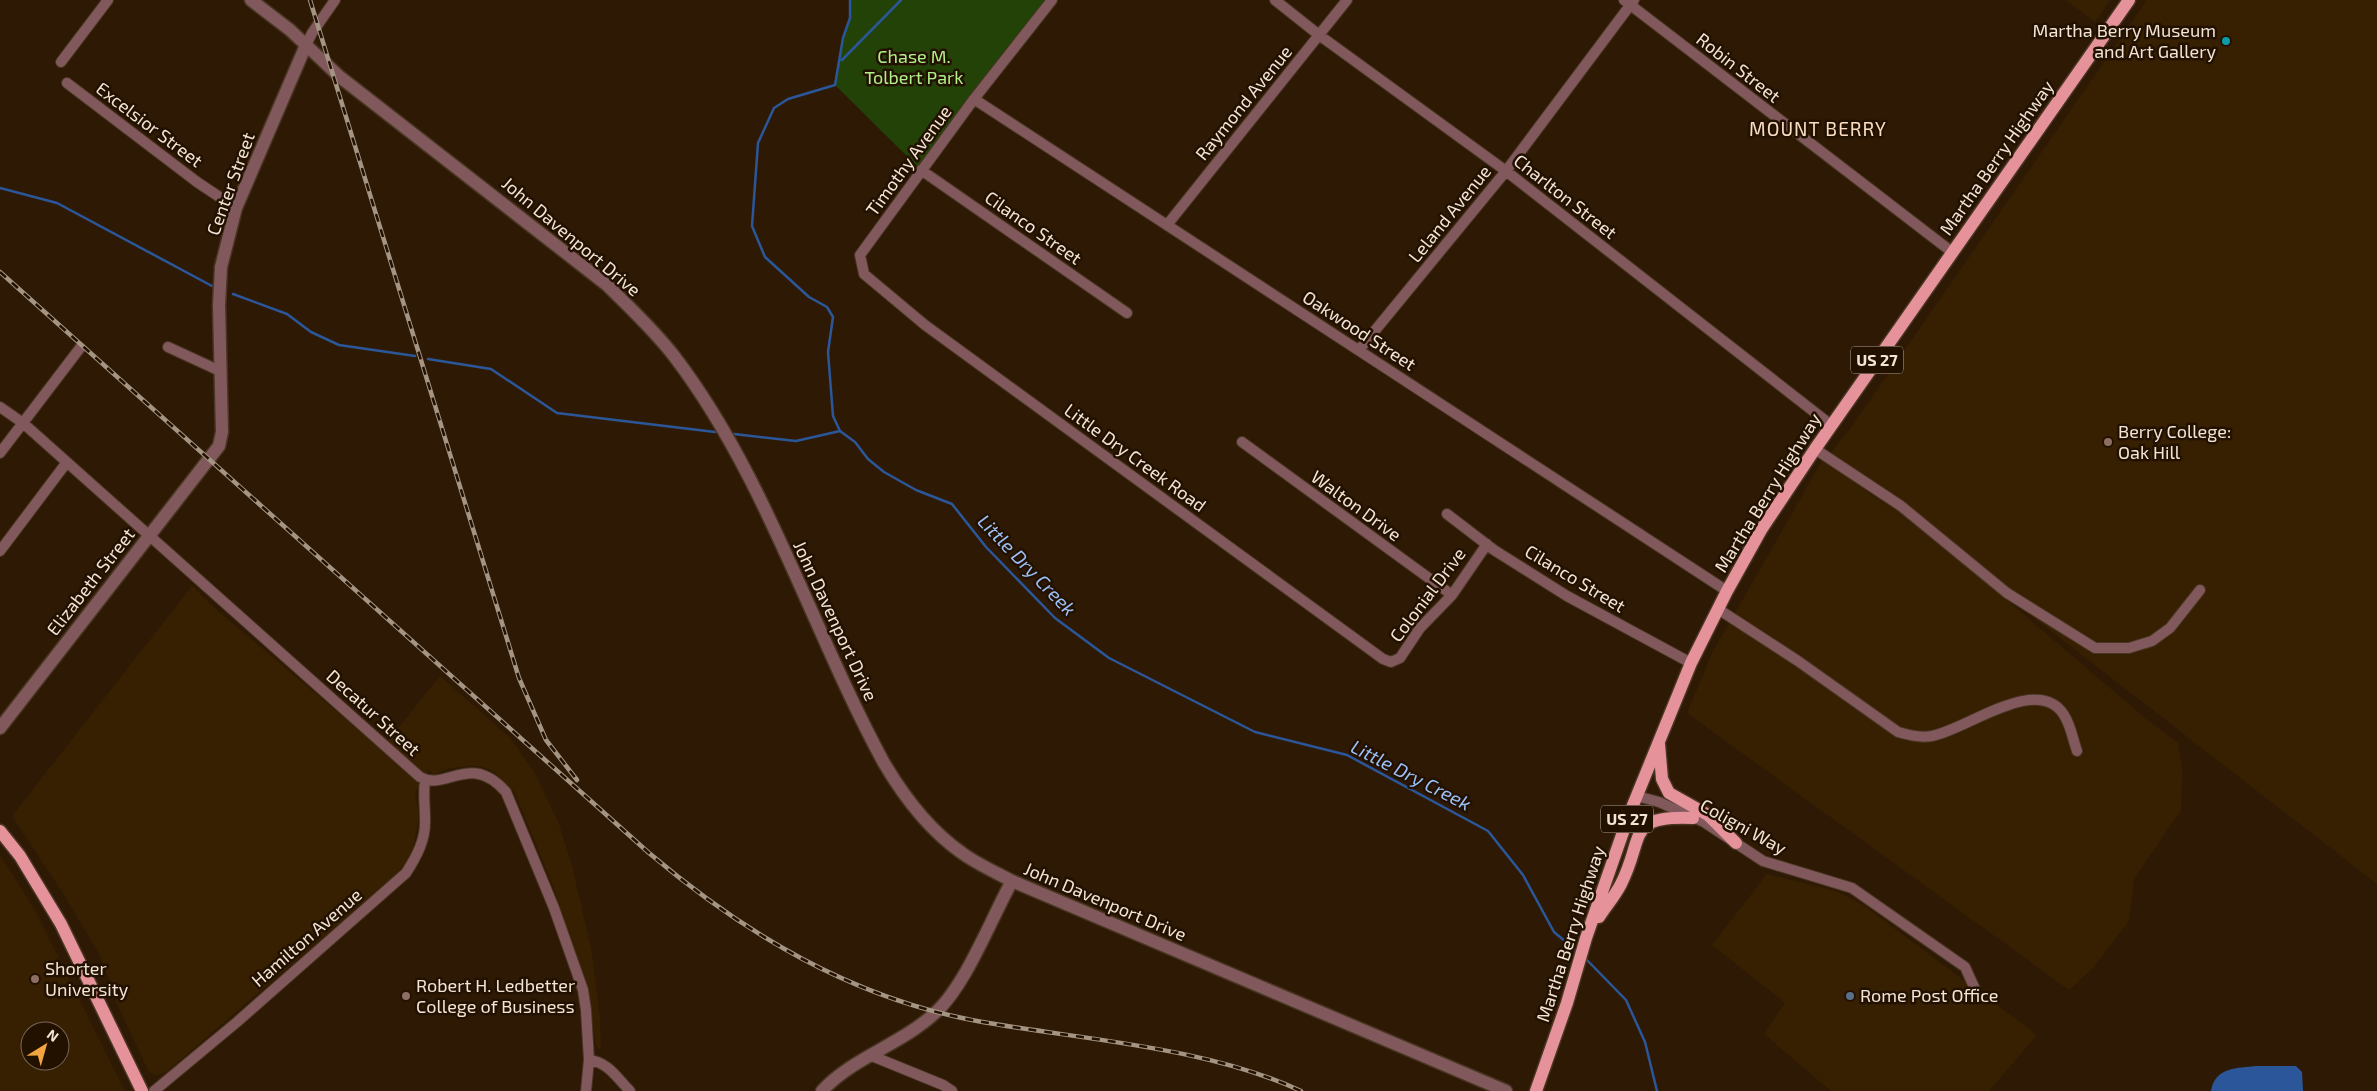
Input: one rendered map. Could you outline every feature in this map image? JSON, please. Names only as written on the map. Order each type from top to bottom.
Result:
[{"type":"main road","name":"Martha Berry Highway","points":[[1536,1091],[1567,1002],[1586,938],[1603,903],[1637,796],[1692,663],[1727,591],[1761,530],[1815,448],[2129,0]]},
{"type":"main road","points":[[1659,740],[1662,779],[1670,793],[1682,802],[1708,815],[1736,843]]},
{"type":"main road","points":[[1603,903],[1622,883],[1640,830],[1654,820],[1665,817],[1693,818]]},
{"type":"main road","points":[[0,831],[20,856],[61,924],[142,1091]]},
{"type":"street","points":[[61,62],[108,0]]},
{"type":"street","name":"John Davenport Drive","points":[[251,0],[306,45],[340,77],[407,131],[505,204],[607,285],[662,342],[694,385],[727,436],[873,742],[894,780],[920,814],[951,845],[962,854],[1012,881],[1506,1091]]},
{"type":"street","points":[[306,45],[335,0]]},
{"type":"street","name":"Timothy Avenue","points":[[864,274],[860,255],[974,99],[1052,0]]},
{"type":"street","name":"Charlton Street","points":[[1274,0],[1506,171],[1831,425]]},
{"type":"street","name":"Raymond Avenue","points":[[1167,225],[1346,0]]},
{"type":"street","name":"Robin Street","points":[[1629,2],[1952,252]]},
{"type":"street","name":"Leland Avenue","points":[[1359,350],[1506,171],[1629,2]]},
{"type":"street","name":"Center Street","points":[[209,458],[221,441],[219,285],[221,267],[236,208],[306,45]]},
{"type":"street","name":"Excelsior Street","points":[[67,83],[198,182],[236,208]]},
{"type":"street","name":"Oakwood Street","points":[[974,99],[1727,591]]},
{"type":"street","name":"Cilanco Street","points":[[921,170],[1127,313]]},
{"type":"street","name":"Little Dry Creek Road","points":[[864,274],[925,325],[1367,647],[1391,662]]},
{"type":"street","points":[[168,347],[220,371]]},
{"type":"street","points":[[0,453],[80,348]]},
{"type":"street","name":"Decatur Street","points":[[0,407],[23,423],[150,534],[219,598],[425,780],[431,781],[476,773],[492,779],[506,792],[554,908],[583,990],[589,1060],[586,1091]]},
{"type":"street","name":"Walton Drive","points":[[1242,442],[1452,595]]},
{"type":"street","points":[[1815,448],[1901,506],[2007,592],[2095,648],[2129,648],[2152,641],[2170,628],[2200,590]]},
{"type":"street","name":"Elizabeth Street","points":[[0,728],[209,458]]},
{"type":"street","points":[[0,551],[67,462]]},
{"type":"street","name":"Cilanco Street","points":[[1447,514],[1486,544],[1567,596],[1692,663]]},
{"type":"street","name":"Colonial Drive","points":[[1391,662],[1400,658],[1420,628],[1452,595],[1486,544]]},
{"type":"street","points":[[1718,609],[1798,660],[1898,732],[1916,737],[1935,735],[2017,702],[2035,699],[2053,705],[2061,711],[2067,721],[2077,751]]},
{"type":"street","name":"Hamilton Avenue","points":[[154,1091],[237,1022],[406,873],[419,852],[424,837],[426,820],[423,796],[425,780]]},
{"type":"street","name":"Coligni Way","points":[[1637,796],[1659,802],[1693,818],[1771,864],[1833,881],[1862,894],[1965,967],[1975,989]]},
{"type":"street","points":[[822,1091],[839,1075],[924,1022],[944,1004],[967,967],[1012,881]]},
{"type":"street","points":[[872,1056],[943,1085],[952,1091]]},
{"type":"street","points":[[589,1060],[599,1061],[606,1065],[630,1091]]},
{"type":"shaded area","points":[[2066,0],[2110,0],[2095,22]]},
{"type":"shaded area","name":"Berry College: Oak Hill","points":[[2147,0],[2377,0],[2377,884],[1966,565],[2146,719],[2178,743],[2182,769],[2181,810],[2134,879],[2129,921],[2093,968],[2069,990],[1687,713],[1712,653],[1823,459],[1911,524],[1826,459],[1852,426]]},
{"type":"shaded area","points":[[192,586],[218,611],[381,749],[440,676],[511,739],[535,773],[559,824],[572,866],[591,948],[600,1017],[601,1051],[596,1045],[588,990],[552,883],[514,791],[494,772],[482,766],[469,766],[451,768],[433,774],[429,770],[415,793],[419,816],[413,850],[405,864],[392,878],[165,1073],[156,1075],[149,1072],[116,1002],[115,991],[98,952],[64,895],[12,816]]},
{"type":"shaded area","name":"Shorter University","points":[[0,855],[35,910],[125,1091],[0,1091]]},
{"type":"shaded area","points":[[1767,874],[1836,891],[1863,905],[2037,1035],[1989,1091],[1831,1091],[1764,1034],[1785,1003],[1712,945]]},
{"type":"green space","name":"Chase M. Tolbert Park","points":[[850,0],[1052,0],[921,170],[835,85],[843,38],[850,18]]},
{"type":"water","points":[[2296,1066],[2302,1072],[2303,1091],[2211,1091],[2213,1083],[2222,1073],[2235,1068]]},
{"type":"waterway","name":"Little Dry Creek","points":[[850,0],[850,18],[843,38],[835,85],[788,99],[774,108],[758,143],[752,226],[765,257],[809,297],[827,307],[833,317],[828,352],[833,416],[840,431],[855,442],[868,459],[884,472],[916,490],[952,504],[986,547],[1055,618],[1109,658],[1255,732],[1347,755],[1488,831],[1523,875],[1554,932],[1578,952]]},
{"type":"waterway","name":"Little Dry Creek","points":[[842,60],[901,0]]},
{"type":"waterway","points":[[0,188],[57,203],[212,286]]},
{"type":"waterway","points":[[233,294],[287,314],[311,332],[339,345],[415,356]]},
{"type":"waterway","points":[[428,359],[491,369],[557,413],[715,432]]},
{"type":"waterway","points":[[734,434],[796,441],[840,431]]},
{"type":"waterway","name":"Little Dry Creek","points":[[1584,957],[1626,1000],[1645,1042],[1657,1091]]},
{"type":"railway","points":[[310,0],[519,678],[546,740],[577,780]]},
{"type":"railway","points":[[0,272],[649,853],[686,883],[762,936],[802,959],[844,979],[887,996],[931,1010],[1017,1028],[1184,1054],[1264,1076],[1301,1091]]},
{"type":"place","name":"Martha Berry Museum and Art Gallery","points":[[2226,41]]},
{"type":"place","name":"Berry College: Oak Hill","points":[[2108,442]]},
{"type":"place","name":"Shorter University","points":[[35,979]]},
{"type":"place","name":"Robert H. Ledbetter College of Business","points":[[406,996]]},
{"type":"place","name":"Rome Post Office","points":[[1850,996]]},
{"type":"district","name":"MOUNT BERRY","points":[[1818,129]]}]
